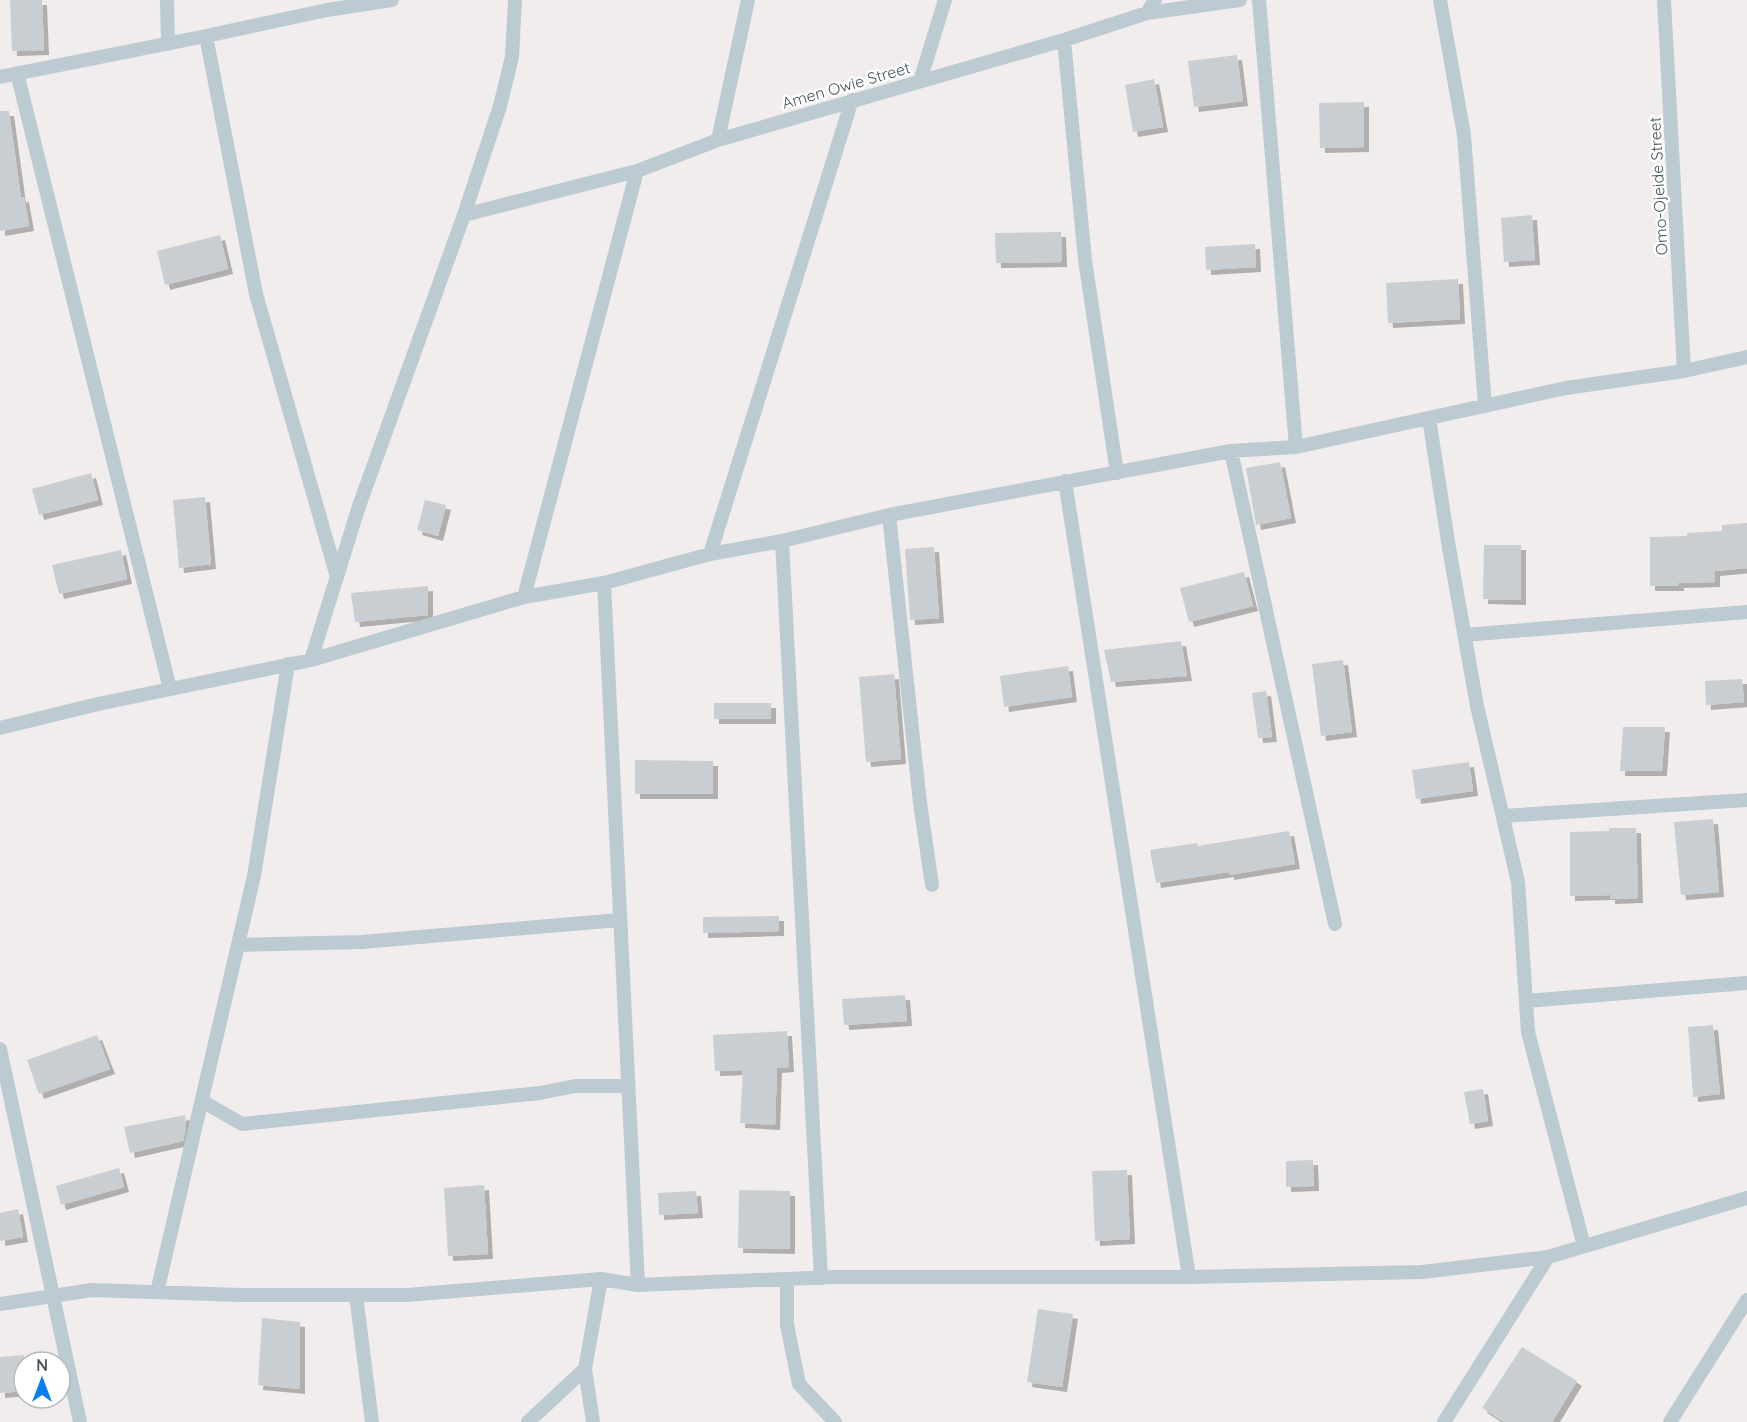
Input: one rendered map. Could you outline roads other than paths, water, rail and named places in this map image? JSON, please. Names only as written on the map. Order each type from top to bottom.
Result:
[{"type":"street","points":[[167,0],[168,44]]},
{"type":"street","points":[[0,76],[206,36],[328,5],[392,0]]},
{"type":"street","points":[[311,660],[359,506],[464,215],[500,106],[513,57],[515,0]]},
{"type":"street","points":[[718,140],[748,0]]},
{"type":"street","points":[[920,81],[945,0]]},
{"type":"street","points":[[1147,14],[1155,0]]},
{"type":"street","name":"Amen Owie Street","points":[[464,215],[637,171],[718,140],[1147,14],[1240,0]]},
{"type":"street","points":[[1259,0],[1296,447]]},
{"type":"street","points":[[1440,0],[1464,135],[1485,406]]},
{"type":"street","name":"Omo-Ojeide Street","points":[[1664,0],[1684,371]]},
{"type":"street","points":[[206,36],[256,294],[337,577]]},
{"type":"street","points":[[1064,40],[1085,260],[1118,473]]},
{"type":"street","points":[[17,73],[170,689]]},
{"type":"street","points":[[710,554],[852,100]]},
{"type":"street","points":[[524,597],[637,171]]},
{"type":"street","points":[[0,728],[98,704],[311,660],[524,597],[604,583],[710,554],[782,541],[889,515],[1231,451],[1296,447],[1566,388],[1684,371],[1747,357]]},
{"type":"street","points":[[1429,418],[1477,706],[1518,882],[1528,1032],[1584,1246]]},
{"type":"street","points":[[1231,451],[1335,924]]},
{"type":"street","points":[[1065,481],[1189,1277]]},
{"type":"street","points":[[889,515],[919,792],[932,885]]},
{"type":"street","points":[[782,541],[821,1278]]},
{"type":"street","points":[[604,583],[638,1285]]},
{"type":"street","points":[[1464,635],[1747,612]]},
{"type":"street","points":[[157,1292],[255,876],[288,664]]},
{"type":"street","points":[[1503,816],[1747,800]]},
{"type":"street","points":[[238,945],[362,942],[619,920]]},
{"type":"street","points":[[1526,1001],[1747,983]]},
{"type":"street","points":[[0,1049],[80,1422]]},
{"type":"street","points":[[202,1101],[242,1125],[540,1093],[576,1086],[628,1086]]},
{"type":"street","points":[[0,1305],[92,1290],[241,1295],[407,1295],[601,1279],[638,1285],[821,1278],[1189,1277],[1422,1272],[1548,1257],[1747,1198]]},
{"type":"street","points":[[1444,1422],[1548,1257]]},
{"type":"street","points":[[593,1422],[585,1369],[601,1279]]},
{"type":"street","points":[[787,1279],[787,1325],[800,1384],[835,1422]]},
{"type":"street","points":[[356,1295],[372,1422]]},
{"type":"street","points":[[1670,1422],[1747,1299]]},
{"type":"street","points":[[528,1422],[585,1369]]}]
